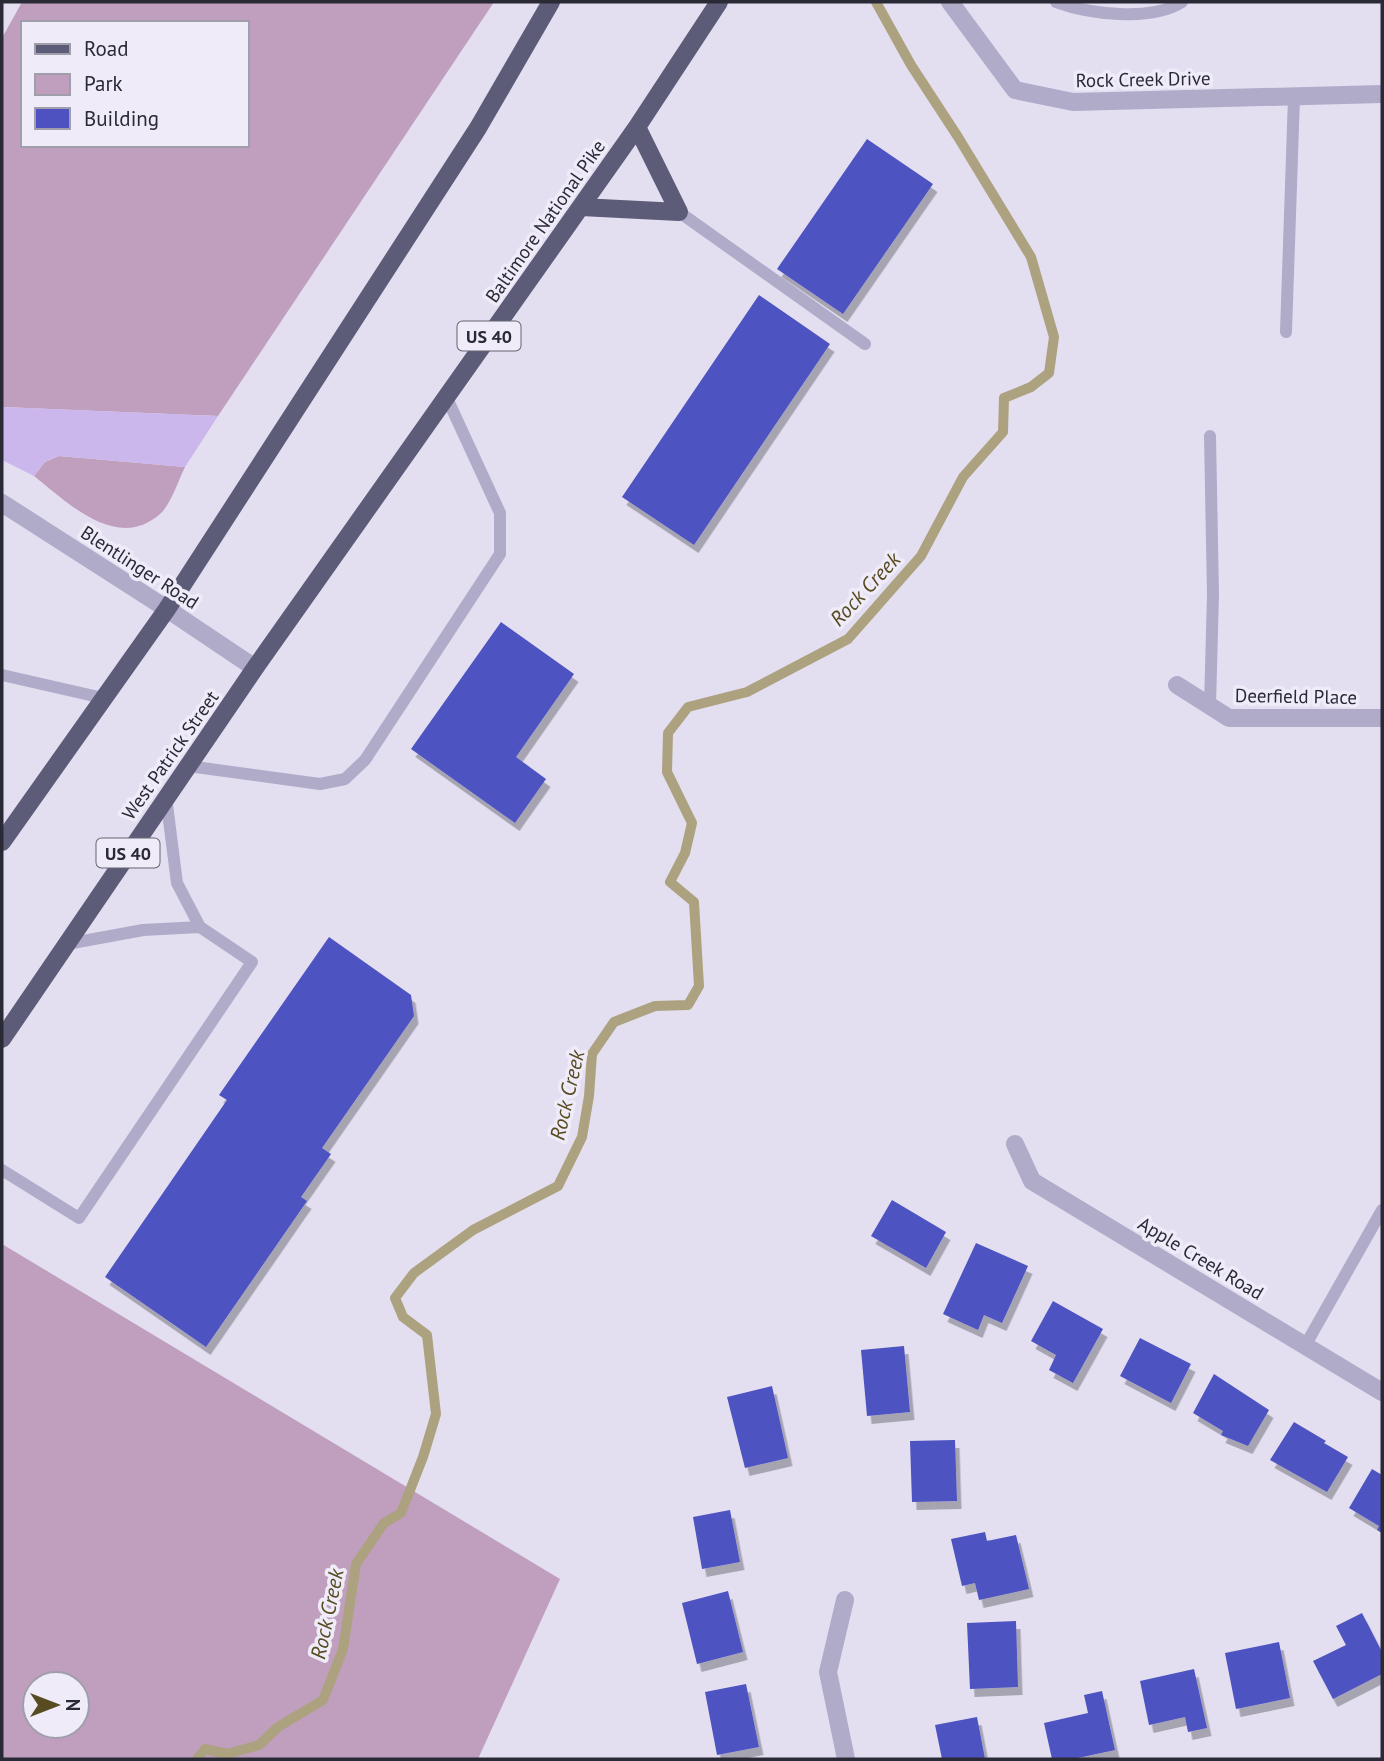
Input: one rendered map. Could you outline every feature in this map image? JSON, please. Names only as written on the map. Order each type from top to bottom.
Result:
[{"type":"main road","points":[[2,842],[167,609],[478,128],[551,2]]},
{"type":"main road","name":"Baltimore National Pike","points":[[255,668],[638,127],[719,2]]},
{"type":"main road","points":[[580,207],[679,212],[638,127]]},
{"type":"main road","name":"West Patrick Street","points":[[2,1039],[255,668]]},
{"type":"street","name":"Rock Creek Drive","points":[[950,2],[1015,90],[1073,102],[1382,94]]},
{"type":"street","name":"Blentlinger Road","points":[[2,503],[255,668]]},
{"type":"street","name":"Deerfield Place","points":[[1177,685],[1228,718],[1382,718]]},
{"type":"street","name":"Apple Creek Road","points":[[1015,1144],[1032,1181],[1382,1392]]},
{"type":"street","points":[[845,1600],[828,1672],[846,1759]]},
{"type":"lane","points":[[1056,2],[1119,14],[1158,13],[1182,2]]},
{"type":"lane","points":[[1286,332],[1294,97]]},
{"type":"lane","points":[[679,212],[865,344]]},
{"type":"lane","points":[[188,766],[320,784],[345,779],[365,760],[499,554],[499,513],[446,396]]},
{"type":"lane","points":[[1210,436],[1213,594],[1210,705]]},
{"type":"lane","points":[[2,675],[103,698]]},
{"type":"lane","points":[[2,1170],[79,1218],[252,962],[200,927],[177,883],[166,797]]},
{"type":"lane","points":[[67,944],[143,930],[200,927]]},
{"type":"lane","points":[[1305,1346],[1382,1210]]},
{"type":"green space","points":[[22,2],[494,2],[218,416],[2,407],[2,38]]},
{"type":"green space","points":[[59,456],[185,467],[164,510],[144,524],[127,528],[110,526],[77,510],[34,476],[45,462]]},
{"type":"green space","points":[[2,1244],[560,1579],[478,1759],[2,1759]]},
{"type":"sand","points":[[2,407],[218,416],[185,467],[59,456],[45,462],[34,476],[2,460]]},
{"type":"building","points":[[867,139],[933,184],[843,314],[777,269]]},
{"type":"building","points":[[759,295],[830,344],[694,545],[622,497]]},
{"type":"building","points":[[501,622],[574,674],[516,757],[546,779],[515,823],[411,749]]},
{"type":"building","points":[[329,937],[411,995],[414,1016],[322,1148],[331,1154],[301,1197],[307,1201],[206,1347],[105,1277],[227,1100],[219,1095]]},
{"type":"building","points":[[892,1200],[946,1232],[926,1268],[871,1236]]},
{"type":"building","points":[[976,1243],[1028,1266],[1002,1323],[984,1315],[978,1330],[943,1314]]},
{"type":"building","points":[[1053,1301],[1103,1329],[1073,1383],[1049,1370],[1056,1355],[1031,1341]]},
{"type":"building","points":[[1140,1338],[1191,1364],[1171,1403],[1120,1376]]},
{"type":"building","points":[[904,1346],[910,1412],[867,1416],[861,1350]]},
{"type":"building","points":[[1214,1374],[1269,1410],[1248,1446],[1221,1435],[1223,1431],[1193,1413]]},
{"type":"building","points":[[772,1386],[788,1458],[745,1468],[727,1397]]},
{"type":"building","points":[[1294,1422],[1348,1457],[1327,1492],[1270,1460]]},
{"type":"building","points":[[955,1440],[957,1501],[912,1502],[910,1441]]},
{"type":"building","points":[[1372,1469],[1382,1475],[1382,1533],[1377,1530],[1379,1526],[1349,1508]]},
{"type":"building","points":[[730,1510],[740,1562],[702,1569],[693,1517]]},
{"type":"building","points":[[985,1532],[987,1541],[1016,1535],[1029,1589],[979,1600],[975,1583],[962,1586],[951,1539]]},
{"type":"building","points":[[728,1591],[743,1652],[697,1664],[682,1603]]},
{"type":"building","points":[[1362,1613],[1382,1652],[1382,1674],[1333,1699],[1313,1661],[1346,1645],[1336,1626]]},
{"type":"building","points":[[1016,1621],[1018,1687],[970,1689],[967,1623]]},
{"type":"building","points":[[1279,1642],[1290,1698],[1236,1709],[1225,1653]]},
{"type":"building","points":[[1194,1669],[1207,1728],[1188,1732],[1185,1717],[1149,1725],[1140,1681]]},
{"type":"building","points":[[746,1684],[759,1747],[717,1755],[705,1692]]},
{"type":"building","points":[[1102,1691],[1115,1750],[1073,1759],[1052,1759],[1044,1723],[1088,1713],[1084,1695]]},
{"type":"building","points":[[977,1717],[985,1759],[942,1759],[935,1725]]},
{"type":"waterway","name":"Rock Creek","points":[[197,1759],[205,1749],[227,1754],[259,1745],[278,1727],[323,1700],[343,1649],[356,1564],[384,1523],[401,1513],[436,1414],[427,1335],[403,1317],[395,1298],[414,1273],[473,1230],[558,1186],[582,1137],[592,1054],[614,1022],[655,1006],[688,1005],[699,986],[694,902],[670,882],[685,853],[692,823],[667,772],[668,733],[688,707],[747,692],[848,639],[921,556],[963,477],[1003,432],[1004,398],[1031,387],[1049,373],[1054,337],[1031,257],[911,65],[876,2]]}]
